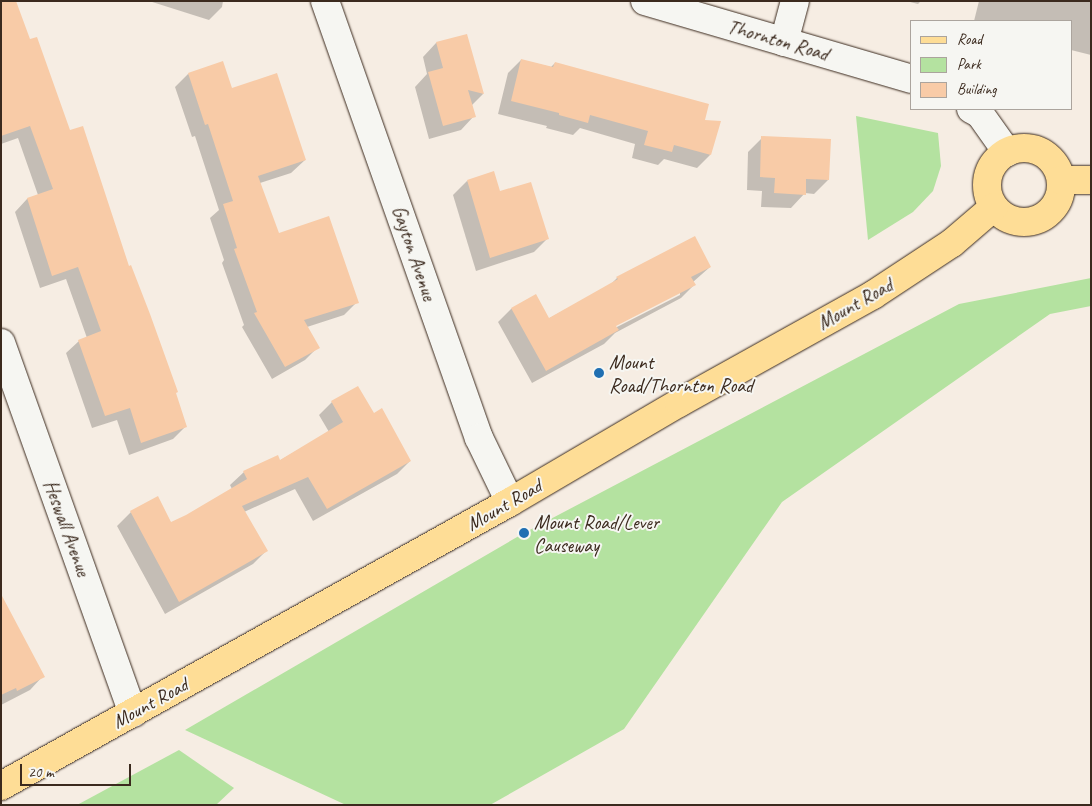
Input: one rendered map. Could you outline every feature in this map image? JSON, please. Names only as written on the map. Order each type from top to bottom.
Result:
[{"type":"main road","points":[[1018,148],[1030,148],[1043,153],[1054,163],[1061,180],[1061,192],[1056,204],[1039,219],[1028,222],[1016,221],[1003,215],[994,206],[989,195],[987,182],[990,170],[997,160],[1007,152],[1018,148]]},
{"type":"main road","points":[[1061,180],[1091,180]]},
{"type":"main road","name":"Mount Road","points":[[1,786],[510,502],[678,403],[873,295],[952,243],[994,206]]},
{"type":"street","name":"Gayton Avenue","points":[[325,1],[479,438],[510,502]]},
{"type":"street","name":"Thornton Road","points":[[645,1],[910,79]]},
{"type":"street","points":[[784,42],[795,1]]},
{"type":"street","points":[[973,110],[980,114],[1007,152]]},
{"type":"street","name":"Heswall Avenue","points":[[1,342],[133,713]]},
{"type":"green space","points":[[856,116],[938,133],[941,166],[933,191],[913,212],[868,240]]},
{"type":"green space","points":[[1091,278],[1091,306],[1050,314],[782,502],[624,729],[490,805],[346,805],[185,730],[524,533],[959,304]]},
{"type":"green space","points":[[179,750],[234,788],[216,805],[77,805]]},
{"type":"building","points":[[1,1],[16,1],[30,39],[37,37],[70,130],[83,126],[129,266],[131,265],[178,392],[176,393],[187,427],[141,443],[130,408],[105,416],[78,340],[101,331],[78,267],[52,276],[27,198],[53,189],[30,126],[1,136]]},
{"type":"building","points":[[467,34],[484,94],[468,90],[476,117],[443,126],[428,72],[443,68],[436,42]]},
{"type":"building","points":[[521,59],[553,67],[555,62],[709,104],[705,120],[721,121],[711,155],[674,145],[672,152],[644,145],[648,131],[590,115],[588,123],[559,115],[559,113],[511,101]]},
{"type":"building","points":[[223,61],[232,88],[277,73],[306,160],[258,176],[279,233],[329,216],[359,303],[304,320],[320,348],[285,367],[254,313],[257,312],[234,249],[237,248],[223,204],[233,201],[208,124],[205,125],[188,73]]},
{"type":"building","points":[[761,136],[831,139],[829,180],[806,179],[806,195],[774,193],[775,178],[760,177]]},
{"type":"building","points":[[494,171],[500,191],[531,182],[549,239],[490,258],[467,180]]},
{"type":"building","points":[[695,236],[711,267],[691,277],[696,285],[616,326],[619,330],[546,371],[511,308],[536,294],[549,318],[618,279],[616,277]]},
{"type":"building","points":[[358,386],[374,413],[382,408],[411,461],[327,509],[308,477],[242,506],[268,551],[179,602],[130,511],[158,496],[171,522],[186,515],[247,479],[243,471],[278,455],[280,460],[343,422],[331,401]]},
{"type":"building","points":[[1,594],[45,677],[17,691],[16,688],[1,695]]},
{"type":"place","name":"Mount Road/Thornton Road","points":[[599,373]]},
{"type":"place","name":"Mount Road/Lever Causeway","points":[[524,533]]}]
